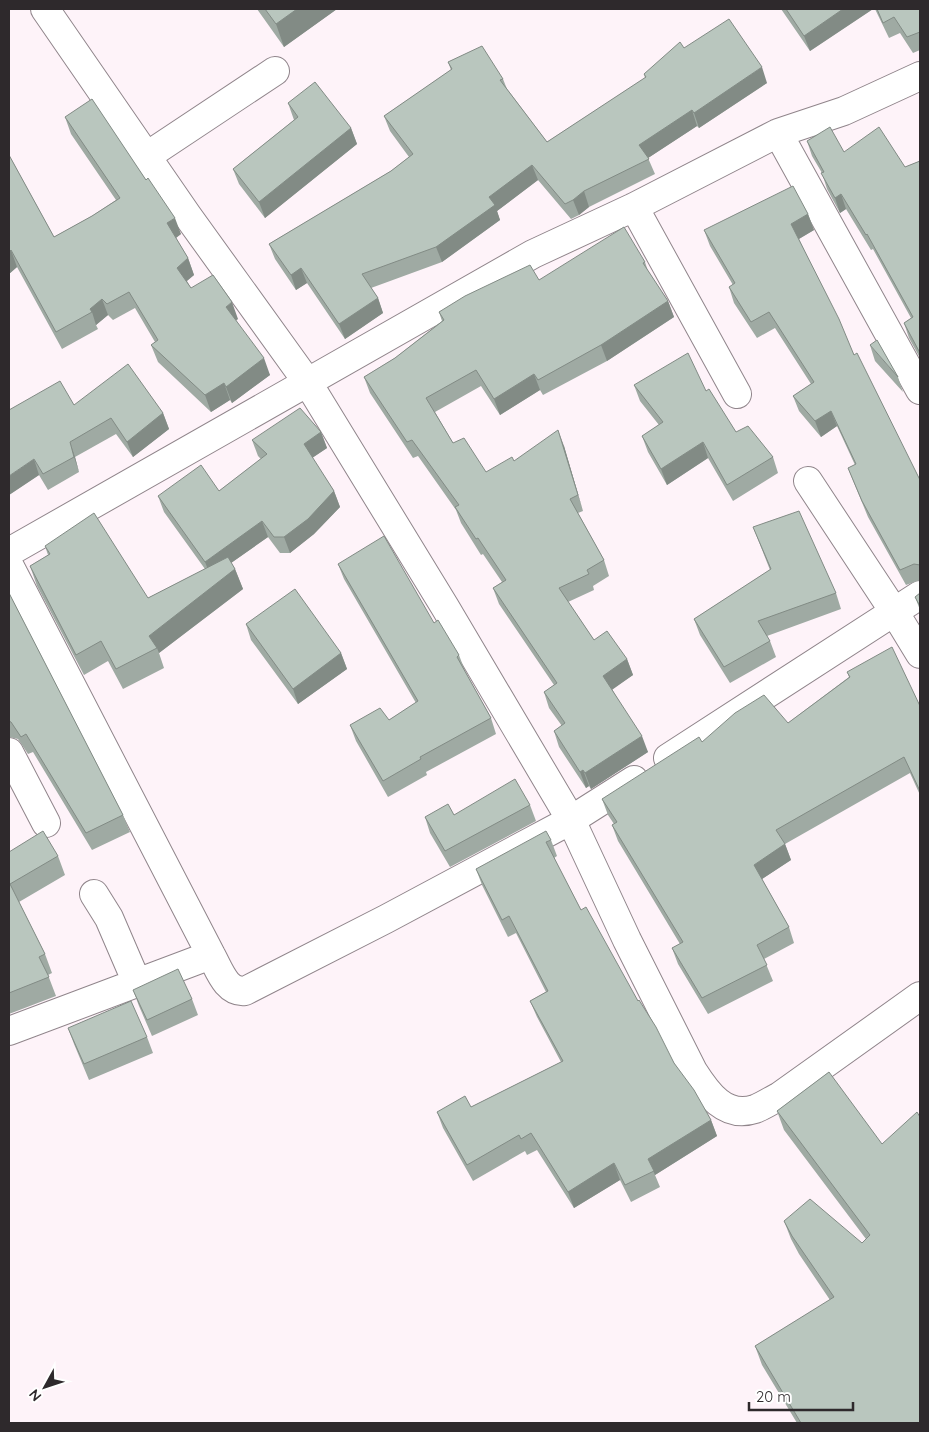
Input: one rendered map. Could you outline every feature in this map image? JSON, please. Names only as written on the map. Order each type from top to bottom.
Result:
[{"type":"street","points":[[46,9],[187,215],[308,383],[445,607],[572,820],[627,940],[705,1090],[716,1102],[736,1111],[755,1109],[780,1096],[920,996]]},
{"type":"street","points":[[147,156],[275,71]]},
{"type":"street","points":[[9,552],[533,254],[634,207],[778,133],[844,112],[920,76]]},
{"type":"street","points":[[778,133],[920,390]]},
{"type":"street","points":[[634,207],[737,394]]},
{"type":"street","points":[[808,481],[895,612],[920,654]]},
{"type":"street","points":[[9,564],[211,955],[232,988],[239,991],[245,991],[386,919],[572,820],[920,595]]},
{"type":"street","points":[[9,752],[46,823]]},
{"type":"street","points":[[94,894],[109,918],[137,982]]},
{"type":"street","points":[[9,1030],[211,955]]},
{"type":"building","points":[[265,9],[297,9],[276,24]]},
{"type":"building","points":[[786,9],[843,9],[804,36]]},
{"type":"building","points":[[877,9],[920,9],[920,32],[907,37],[894,17],[883,23]]},
{"type":"building","points":[[729,19],[762,67],[694,113],[692,110],[639,145],[649,159],[584,191],[565,204],[532,165],[489,197],[495,205],[436,247],[362,274],[378,298],[339,324],[301,268],[291,275],[269,244],[391,171],[413,154],[384,116],[452,69],[448,62],[482,46],[503,79],[500,80],[547,142],[646,77],[644,74],[680,42],[684,48]]},
{"type":"building","points":[[315,82],[351,128],[259,202],[233,169],[298,117],[288,103]]},
{"type":"building","points":[[92,99],[146,180],[148,178],[175,218],[167,223],[188,258],[177,268],[191,288],[213,275],[232,302],[226,307],[264,358],[226,387],[224,383],[205,395],[151,345],[158,340],[129,292],[107,304],[102,299],[90,309],[92,312],[56,332],[11,250],[9,252],[9,155],[54,237],[120,198],[65,117]]},
{"type":"building","points":[[830,127],[844,152],[879,127],[905,167],[920,161],[920,353],[904,323],[913,317],[867,234],[841,194],[835,198],[821,173],[824,172],[807,141]]},
{"type":"building","points":[[793,186],[808,214],[791,224],[839,319],[854,355],[857,353],[920,480],[920,565],[914,564],[900,570],[862,501],[848,468],[856,464],[831,411],[815,421],[793,396],[814,382],[769,312],[751,322],[729,287],[735,283],[704,230]]},
{"type":"building","points":[[624,227],[645,262],[643,263],[668,301],[601,345],[538,380],[534,374],[494,399],[476,370],[426,398],[453,443],[464,438],[486,472],[512,457],[514,461],[558,430],[578,495],[570,499],[604,560],[587,570],[589,574],[559,588],[594,640],[607,631],[627,659],[603,676],[642,736],[585,773],[583,770],[580,772],[554,731],[565,723],[544,692],[557,683],[493,588],[506,580],[455,507],[459,505],[412,440],[407,442],[364,377],[395,358],[444,320],[439,312],[465,296],[530,265],[539,280]]},
{"type":"building","points":[[877,340],[898,377],[870,345]]},
{"type":"building","points":[[688,353],[706,391],[709,389],[736,432],[748,426],[773,457],[727,485],[703,442],[661,469],[642,436],[663,422],[634,385]]},
{"type":"building","points":[[128,364],[163,413],[127,442],[111,418],[70,442],[74,457],[43,474],[34,459],[9,476],[9,410],[60,381],[74,405]]},
{"type":"building","points":[[300,408],[321,432],[304,444],[334,491],[308,519],[284,537],[274,537],[262,521],[205,562],[158,496],[201,465],[219,491],[267,454],[252,440]]},
{"type":"building","points":[[799,511],[836,593],[758,621],[770,641],[724,667],[694,619],[771,569],[753,527]]},
{"type":"building","points":[[94,513],[148,598],[228,557],[235,569],[149,636],[157,648],[116,669],[101,641],[76,655],[30,566],[50,554],[45,546]]},
{"type":"building","points":[[384,536],[434,623],[438,620],[459,655],[457,657],[491,718],[420,757],[421,759],[383,781],[350,725],[380,708],[389,720],[418,701],[338,564]]},
{"type":"building","points":[[295,589],[341,653],[293,689],[246,624]]},
{"type":"building","points":[[9,593],[123,815],[86,833],[26,734],[21,737],[9,721]]},
{"type":"building","points":[[920,593],[920,606],[915,597]]},
{"type":"building","points":[[892,647],[920,706],[920,791],[904,757],[776,830],[785,844],[754,865],[789,927],[757,945],[767,965],[702,998],[672,948],[683,942],[612,825],[617,822],[602,799],[699,737],[702,742],[735,713],[764,695],[788,723],[850,677],[847,672]]},
{"type":"building","points":[[515,779],[530,805],[445,851],[425,817],[448,804],[454,815]]},
{"type":"building","points":[[43,831],[58,856],[10,884],[45,954],[39,957],[49,977],[9,993],[9,852]]},
{"type":"building","points":[[546,831],[551,840],[546,842],[581,910],[586,907],[638,1001],[656,1027],[674,1063],[694,1090],[711,1120],[648,1159],[654,1171],[625,1185],[614,1163],[568,1192],[531,1133],[521,1139],[519,1135],[467,1165],[437,1112],[465,1096],[471,1107],[563,1061],[530,1001],[548,991],[509,916],[502,920],[476,869]]},
{"type":"building","points":[[178,969],[192,999],[147,1020],[133,990]]},
{"type":"building","points":[[131,1001],[147,1037],[84,1064],[68,1028]]},
{"type":"building","points":[[829,1072],[882,1144],[917,1112],[920,1117],[920,1423],[801,1423],[755,1346],[834,1297],[792,1236],[784,1221],[810,1199],[862,1243],[870,1235],[777,1111]]}]
